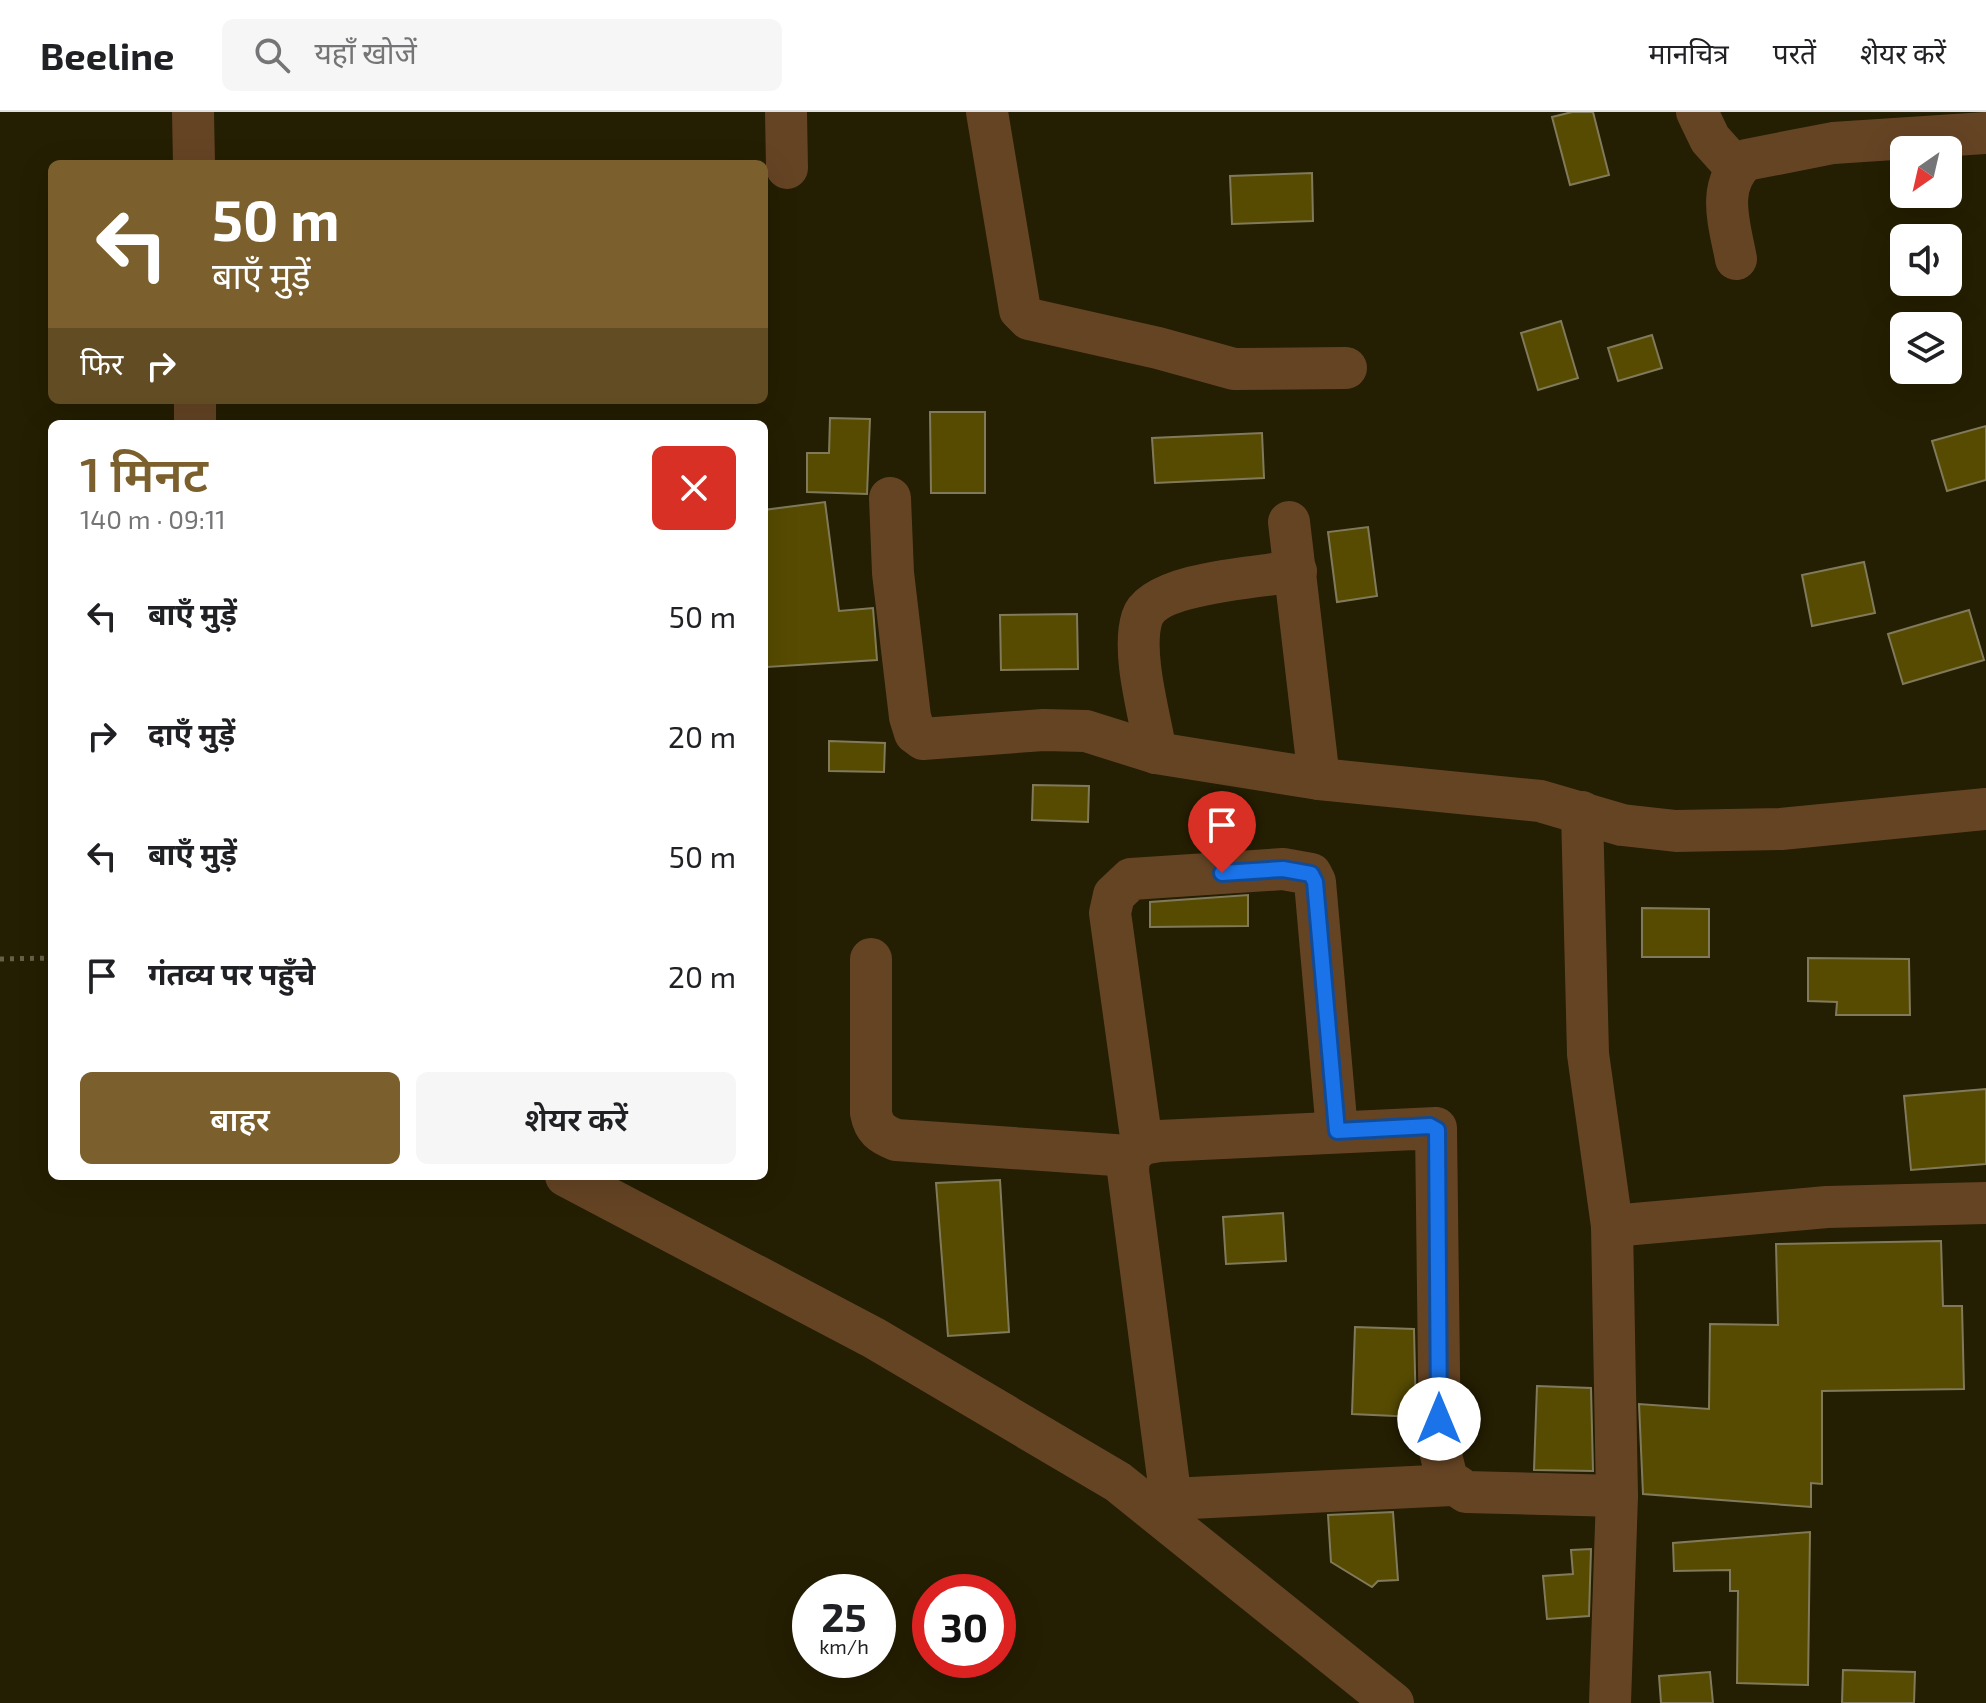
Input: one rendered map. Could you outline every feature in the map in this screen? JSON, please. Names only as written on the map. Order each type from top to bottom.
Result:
[{"type":"street","points":[[193,112],[194,160]]},
{"type":"street","points":[[786,112],[787,168]]},
{"type":"street","points":[[987,112],[1020,310],[1029,319],[1234,369],[1346,368]]},
{"type":"street","points":[[1697,112],[1710,139],[1736,168]]},
{"type":"street","points":[[1736,259],[1726,207],[1729,182],[1736,168],[1757,156],[1833,143],[1986,133]]},
{"type":"street","points":[[890,498],[893,573],[910,717],[915,733],[933,741],[1071,729],[1130,742],[1156,753],[1319,779],[1540,801],[1653,830],[1721,832],[1986,809]]},
{"type":"street","points":[[1289,522],[1319,779]]},
{"type":"street","points":[[1156,753],[1142,673],[1139,633],[1142,615],[1154,602],[1181,589],[1296,571]]},
{"type":"street","points":[[1582,812],[1588,1054],[1612,1226],[1617,1496],[1610,1703]]},
{"type":"street","points":[[1172,1511],[1131,1204],[1136,1150],[1110,913],[1114,895],[1131,879],[1283,869],[1311,874],[1315,882],[1337,1131]]},
{"type":"street","points":[[871,959],[871,1113],[873,1126],[896,1140],[1136,1150],[1337,1131],[1430,1126],[1437,1130],[1440,1451],[1452,1485]]},
{"type":"street","points":[[574,1180],[874,1338],[1172,1511],[1393,1703]]},
{"type":"street","points":[[1612,1226],[1827,1207],[1986,1203]]},
{"type":"street","points":[[1172,1511],[1452,1485],[1466,1492],[1617,1496]]},
{"type":"path","points":[[0,959],[48,958]]},
{"type":"building","points":[[1572,112],[1593,112],[1609,175],[1570,185],[1552,117]]},
{"type":"building","points":[[1312,173],[1313,221],[1232,224],[1230,176]]},
{"type":"building","points":[[1561,321],[1578,378],[1538,390],[1521,333]]},
{"type":"building","points":[[1652,335],[1662,368],[1618,381],[1608,348]]},
{"type":"building","points":[[930,412],[985,412],[985,493],[931,493]]},
{"type":"building","points":[[830,418],[870,419],[867,494],[807,492],[807,453],[829,453]]},
{"type":"building","points":[[1986,426],[1986,480],[1947,491],[1932,441]]},
{"type":"building","points":[[1262,433],[1264,478],[1155,483],[1152,438]]},
{"type":"building","points":[[825,502],[839,611],[873,608],[877,660],[768,667],[768,509]]},
{"type":"building","points":[[1368,527],[1377,596],[1337,602],[1328,532]]},
{"type":"building","points":[[1864,562],[1875,613],[1812,626],[1802,575]]},
{"type":"building","points":[[1969,610],[1984,660],[1903,684],[1888,634]]},
{"type":"building","points":[[1077,614],[1078,669],[1001,670],[1000,615]]},
{"type":"building","points":[[829,741],[885,743],[884,772],[829,771]]},
{"type":"building","points":[[1033,785],[1089,786],[1088,822],[1032,820]]},
{"type":"building","points":[[1248,895],[1248,926],[1150,927],[1150,902]]},
{"type":"building","points":[[1642,908],[1709,909],[1709,957],[1642,957]]},
{"type":"building","points":[[1808,958],[1909,959],[1910,1015],[1836,1015],[1837,1002],[1808,1001]]},
{"type":"building","points":[[1986,1089],[1986,1164],[1911,1170],[1904,1096]]},
{"type":"building","points":[[1000,1180],[1009,1332],[948,1336],[936,1183]]},
{"type":"building","points":[[1283,1213],[1286,1261],[1226,1264],[1223,1217]]},
{"type":"building","points":[[1941,1241],[1943,1306],[1962,1306],[1964,1389],[1822,1391],[1822,1484],[1811,1483],[1811,1507],[1643,1494],[1639,1404],[1709,1409],[1710,1324],[1778,1325],[1776,1244]]},
{"type":"building","points":[[1355,1327],[1414,1329],[1416,1417],[1352,1414]]},
{"type":"building","points":[[1537,1386],[1591,1388],[1593,1471],[1534,1470]]},
{"type":"building","points":[[1393,1512],[1398,1580],[1378,1581],[1372,1587],[1331,1562],[1328,1515]]},
{"type":"building","points":[[1810,1532],[1808,1685],[1737,1683],[1738,1591],[1730,1591],[1730,1570],[1674,1571],[1673,1543]]},
{"type":"building","points":[[1591,1549],[1589,1616],[1547,1619],[1543,1576],[1573,1574],[1571,1550]]},
{"type":"building","points":[[1843,1670],[1915,1672],[1914,1703],[1842,1703]]},
{"type":"building","points":[[1710,1672],[1713,1703],[1661,1703],[1659,1676]]},
{"type":"route","points":[[1222,873],[1298,869],[1311,874],[1315,882],[1337,1131],[1430,1126],[1437,1130],[1439,1419]]}]
